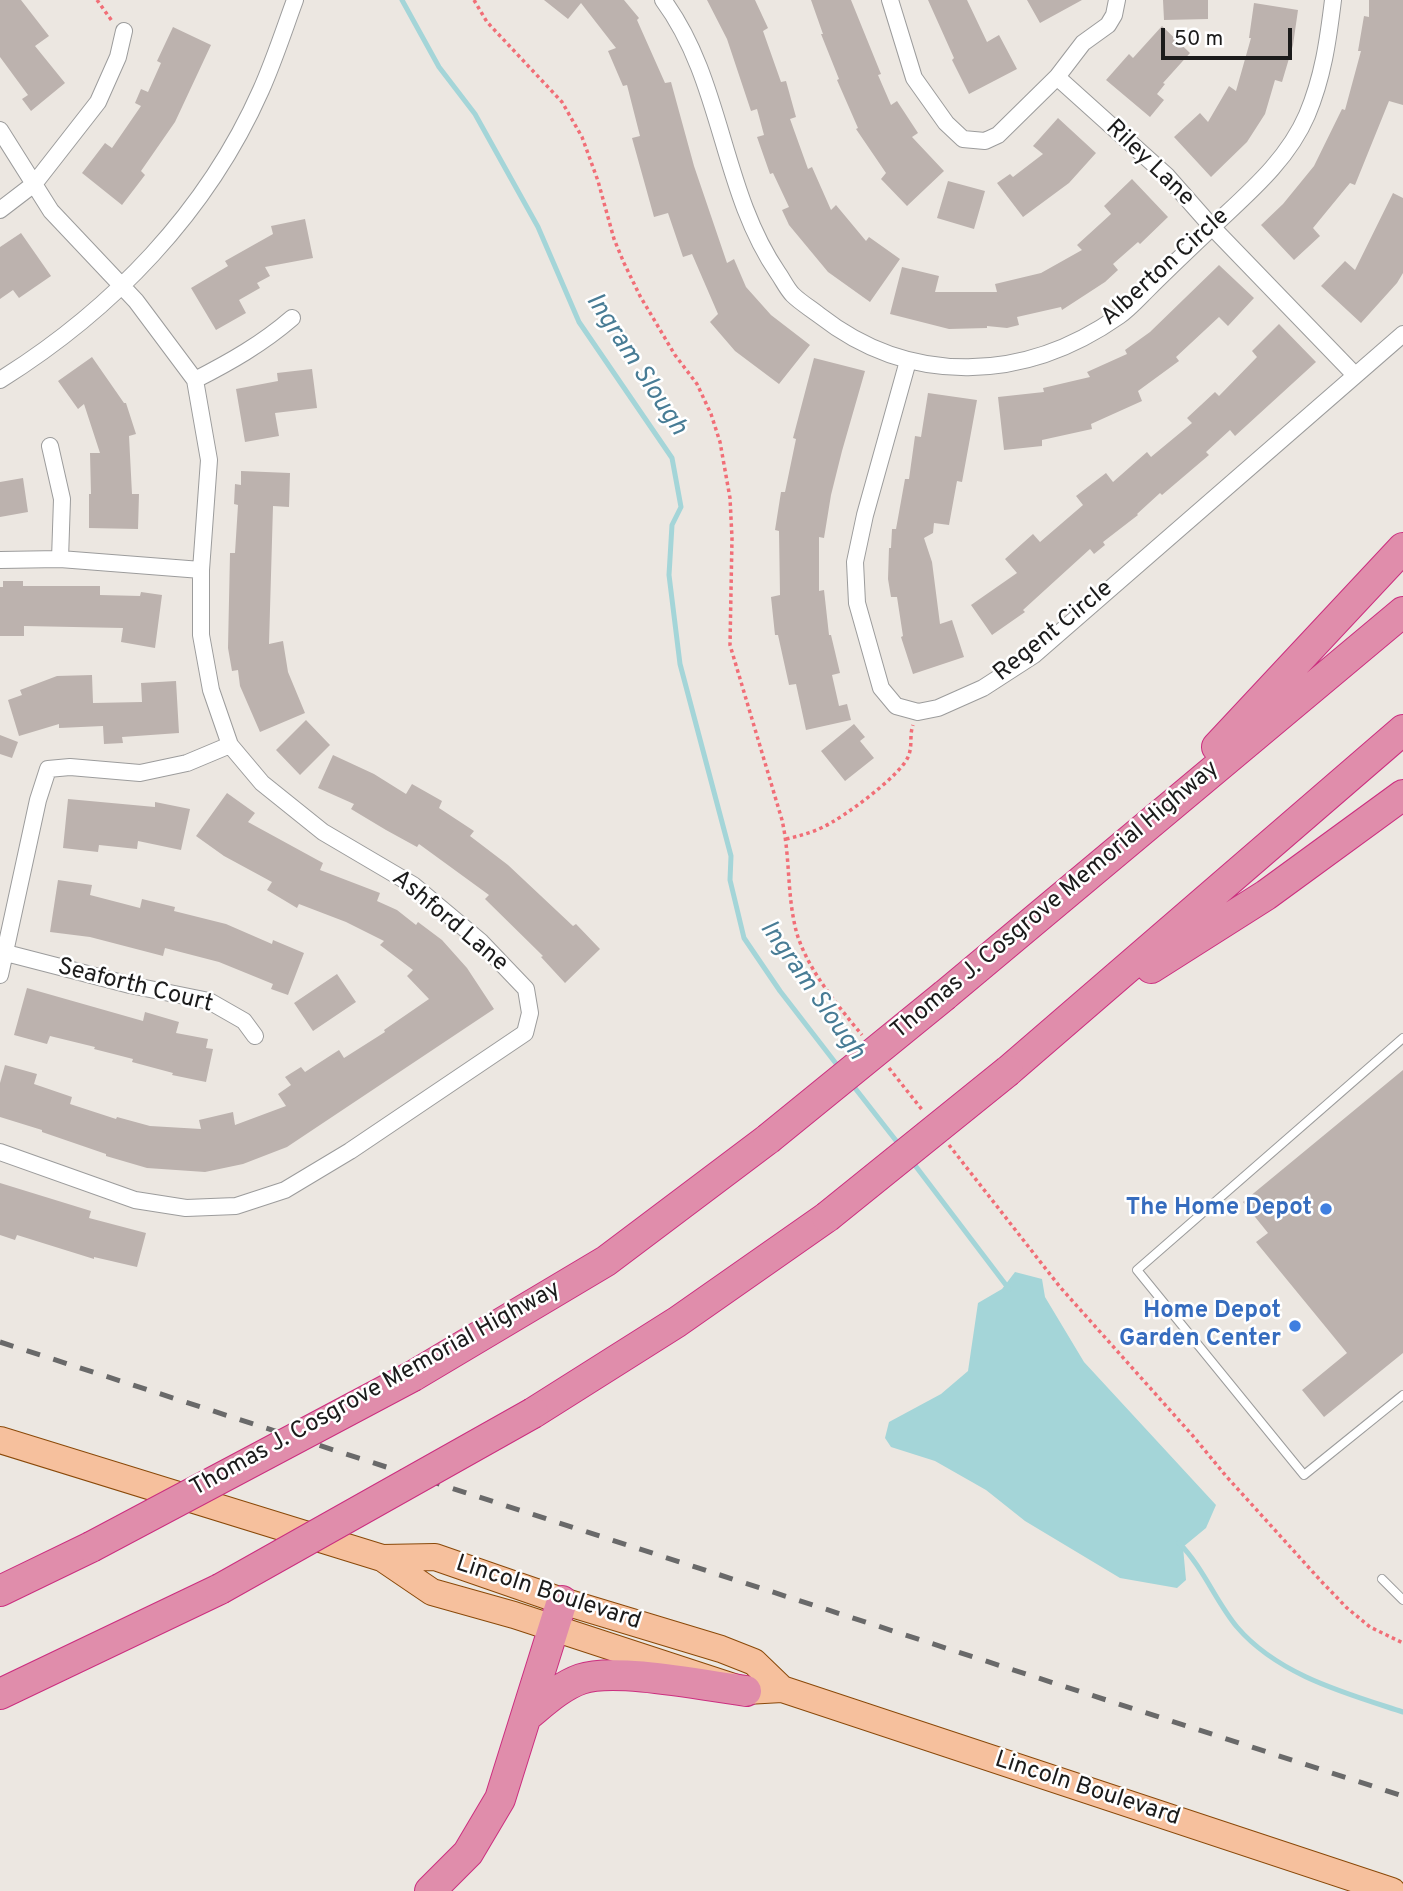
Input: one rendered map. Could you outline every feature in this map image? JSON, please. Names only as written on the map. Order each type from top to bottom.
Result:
[{"type":"highway","points":[[1127,844],[1403,548]]},
{"type":"highway","name":"Thomas J. Cosgrove Memorial Highway","points":[[0,1591],[92,1547],[413,1376],[606,1261],[768,1139],[945,995],[1403,612]]},
{"type":"highway","points":[[0,1694],[220,1589],[533,1413],[677,1322],[827,1217],[1008,1071],[1403,730]]},
{"type":"highway","points":[[1062,1025],[1266,895],[1403,795]]},
{"type":"highway","points":[[430,1891],[468,1853],[500,1799],[562,1601]]},
{"type":"highway","points":[[527,1715],[578,1680],[595,1675],[629,1676],[746,1691]]},
{"type":"main road","name":"Lincoln Boulevard","points":[[0,1440],[382,1558],[432,1592],[514,1615],[746,1691],[782,1689],[1354,1884],[1392,1891]]},
{"type":"main road","name":"Lincoln Boulevard","points":[[382,1558],[435,1556],[562,1601],[721,1649],[754,1662],[782,1689]]},
{"type":"street","name":"Alberton Circle","points":[[663,0],[677,19],[699,62],[738,190],[761,249],[793,295],[838,330],[869,348],[908,361],[938,367],[996,367],[1071,346],[1121,315],[1277,164],[1306,117],[1326,62],[1333,0]]},
{"type":"street","points":[[890,0],[914,78],[946,123],[963,139],[985,141],[999,135],[1056,77],[1083,43],[1108,25],[1114,15],[1117,0]]},
{"type":"street","points":[[0,380],[65,336],[122,286],[186,216],[237,137],[261,91],[294,1]]},
{"type":"street","points":[[0,210],[34,184],[98,102],[118,57],[124,31]]},
{"type":"street","name":"Riley Lane","points":[[1056,77],[1167,176],[1212,227],[1355,375]]},
{"type":"street","name":"Ashford Lane","points":[[0,130],[51,211],[164,335],[195,380],[209,460],[201,570],[201,635],[211,690],[230,745],[262,783],[323,832],[413,885],[481,942],[526,989],[530,1013],[525,1033],[350,1151],[285,1190],[236,1206],[186,1208],[135,1200],[0,1152]]},
{"type":"street","points":[[195,380],[268,339],[292,318]]},
{"type":"street","name":"Regent Circle","points":[[918,712],[938,708],[983,688],[1034,655],[1403,334]]},
{"type":"street","points":[[908,361],[865,515],[855,562],[858,603],[881,688],[896,706],[918,712]]},
{"type":"street","points":[[50,446],[62,499],[60,559]]},
{"type":"street","points":[[0,559],[60,559],[201,570]]},
{"type":"street","points":[[0,975],[38,800],[48,769],[70,767],[141,773],[187,763],[230,745]]},
{"type":"street","name":"Seaforth Court","points":[[6,953],[131,985],[209,1001],[244,1021],[255,1036]]},
{"type":"lane","points":[[1403,1038],[1137,1270],[1304,1475],[1403,1395]]},
{"type":"lane","points":[[1382,1579],[1403,1601]]},
{"type":"path","points":[[97,0],[115,25],[124,31]]},
{"type":"path","points":[[474,0],[487,22],[562,102],[582,137],[624,263],[675,355],[697,384],[710,414],[725,461],[730,498],[730,645],[786,839],[794,925],[802,951],[868,1043]]},
{"type":"path","points":[[786,839],[808,834],[825,826],[894,775],[909,755],[912,746],[910,732],[918,712]]},
{"type":"path","points":[[884,1061],[930,1121]]},
{"type":"path","points":[[945,1141],[1060,1287],[1321,1581],[1370,1627],[1403,1643]]},
{"type":"water","points":[[1015,1272],[1042,1279],[1045,1297],[1084,1362],[1216,1505],[1206,1528],[1183,1547],[1186,1580],[1177,1588],[1120,1578],[1025,1521],[986,1490],[935,1461],[891,1447],[885,1438],[889,1422],[941,1394],[968,1371],[978,1303],[1002,1289]]},
{"type":"building","points":[[0,0],[21,0],[49,36],[35,46],[65,83],[31,111],[22,99],[28,95],[0,57]]},
{"type":"building","points":[[544,0],[624,0],[639,18],[637,20],[665,83],[671,82],[694,166],[727,263],[734,259],[746,287],[771,315],[810,345],[779,384],[735,351],[710,322],[718,314],[692,254],[683,257],[668,213],[654,217],[632,138],[640,136],[627,85],[623,86],[608,51],[616,48],[581,3],[568,19]]},
{"type":"building","points":[[707,0],[755,0],[768,28],[763,31],[781,82],[786,81],[796,117],[790,119],[808,169],[812,167],[831,210],[836,205],[866,241],[869,237],[900,259],[870,302],[828,272],[789,225],[782,210],[789,207],[773,173],[770,174],[757,137],[764,135],[757,109],[751,111],[727,39]]},
{"type":"building","points":[[811,0],[851,0],[891,105],[897,101],[918,133],[912,137],[944,171],[907,206],[881,179],[886,173],[856,129],[858,128],[837,80],[839,79]]},
{"type":"building","points":[[928,0],[967,0],[987,42],[999,35],[1017,69],[969,94]]},
{"type":"building","points":[[1027,0],[1082,0],[1040,23]]},
{"type":"building","points":[[1163,0],[1208,0],[1208,19],[1164,20]]},
{"type":"building","points":[[1369,0],[1403,0],[1403,105],[1389,101],[1355,185],[1350,183],[1313,228],[1320,236],[1294,260],[1261,225],[1283,204],[1314,166],[1342,109],[1345,110],[1361,51],[1358,51],[1364,16],[1369,17]]},
{"type":"building","points":[[1254,3],[1298,10],[1293,45],[1282,82],[1275,80],[1265,114],[1247,142],[1211,177],[1174,137],[1200,113],[1208,122],[1229,86],[1236,91],[1251,38]]},
{"type":"building","points":[[1162,26],[1190,53],[1163,83],[1165,84],[1157,94],[1164,100],[1150,117],[1106,80],[1129,54],[1133,58]]},
{"type":"building","points":[[173,27],[211,45],[175,122],[141,171],[145,175],[122,205],[82,173],[105,143],[112,148],[141,106],[135,103],[141,89],[148,92],[161,63],[157,61]]},
{"type":"building","points":[[1058,118],[1096,153],[1069,183],[1023,217],[997,183],[1010,174],[1013,177],[1043,154],[1033,146]]},
{"type":"building","points":[[1132,179],[1168,217],[1140,244],[1138,242],[1113,264],[1118,270],[1105,282],[1062,310],[1061,307],[1017,317],[1019,325],[1007,328],[987,326],[949,329],[890,314],[902,267],[939,276],[935,292],[997,292],[995,284],[1041,273],[1082,250],[1077,245],[1111,214],[1104,206]]},
{"type":"building","points":[[948,181],[985,191],[974,229],[937,218]]},
{"type":"building","points":[[1393,193],[1403,198],[1403,273],[1361,323],[1321,286],[1345,261],[1355,270]]},
{"type":"building","points":[[305,219],[313,258],[265,267],[270,276],[257,283],[260,288],[239,300],[246,313],[216,330],[191,288],[228,266],[225,261],[273,234],[271,226]]},
{"type":"building","points":[[21,233],[51,276],[19,298],[13,290],[0,299],[0,247]]},
{"type":"building","points":[[1219,265],[1254,298],[1228,326],[1219,317],[1176,357],[1179,361],[1138,391],[1142,401],[1091,424],[1092,429],[1042,440],[1042,446],[1004,450],[998,397],[1044,392],[1043,388],[1090,377],[1087,372],[1127,354],[1125,350],[1150,332]]},
{"type":"building","points":[[1279,324],[1316,362],[1235,436],[1230,430],[1206,452],[1209,455],[1103,542],[1105,545],[1094,554],[1090,549],[1023,610],[1025,612],[992,635],[971,605],[1017,573],[1005,559],[1033,534],[1040,542],[1083,505],[1076,496],[1106,473],[1113,482],[1147,452],[1151,457],[1192,423],[1187,418],[1215,392],[1219,396],[1257,357],[1252,351]]},
{"type":"building","points":[[92,357],[126,403],[136,434],[129,436],[132,494],[139,494],[138,529],[89,528],[90,453],[100,453],[84,404],[78,409],[58,381]]},
{"type":"building","points":[[814,358],[865,371],[831,495],[824,538],[819,537],[819,591],[824,590],[829,635],[840,673],[832,675],[839,706],[847,704],[851,720],[806,730],[796,684],[789,685],[778,635],[775,635],[771,597],[780,595],[779,531],[775,530],[781,492],[785,492],[796,439],[793,438]]},
{"type":"building","points":[[312,369],[317,408],[275,413],[279,436],[245,442],[236,389],[278,381],[277,373]]},
{"type":"building","points":[[928,393],[977,400],[962,482],[957,481],[949,525],[934,523],[933,533],[924,538],[932,562],[940,624],[952,620],[964,657],[913,674],[901,637],[897,597],[891,597],[888,579],[889,548],[892,529],[896,529],[905,479],[909,479],[915,436],[921,437]]},
{"type":"building","points":[[241,471],[290,473],[289,507],[273,506],[269,644],[283,641],[288,672],[305,713],[260,732],[240,686],[238,670],[232,671],[228,648],[230,553],[235,553],[238,505],[234,504],[235,484],[241,485]]},
{"type":"building","points":[[23,478],[28,512],[0,517],[0,482]]},
{"type":"building","points":[[3,581],[23,581],[23,586],[100,586],[100,595],[140,596],[141,592],[162,595],[155,648],[121,642],[123,628],[24,626],[24,636],[0,636],[0,587],[3,587]]},
{"type":"building","points":[[92,675],[93,703],[142,702],[141,683],[176,681],[179,733],[122,737],[123,743],[104,744],[103,726],[59,728],[59,724],[19,736],[8,700],[22,695],[20,690],[57,676]]},
{"type":"building","points":[[306,720],[330,745],[300,775],[276,750]]},
{"type":"building","points":[[854,724],[865,737],[860,741],[874,758],[845,781],[821,751]]},
{"type":"building","points":[[0,735],[18,742],[12,758],[0,754]]},
{"type":"building","points":[[333,755],[374,774],[406,794],[412,784],[442,801],[439,808],[474,831],[470,836],[508,865],[573,926],[576,924],[600,949],[565,983],[541,957],[543,956],[485,899],[489,895],[419,844],[417,847],[386,830],[351,809],[354,804],[318,788]]},
{"type":"building","points":[[227,793],[255,813],[248,822],[323,863],[320,870],[380,893],[377,901],[397,910],[416,925],[418,922],[442,940],[467,968],[494,1009],[287,1147],[243,1164],[205,1172],[147,1168],[106,1156],[42,1130],[0,1117],[0,1083],[5,1065],[37,1074],[34,1084],[72,1097],[70,1104],[116,1119],[117,1117],[150,1126],[201,1129],[199,1120],[233,1112],[235,1125],[286,1106],[278,1094],[291,1085],[285,1077],[301,1067],[305,1072],[339,1050],[344,1058],[429,999],[407,976],[413,970],[380,945],[384,941],[346,922],[299,904],[297,908],[267,890],[272,882],[224,856],[196,836]]},
{"type":"building","points":[[68,799],[155,807],[155,802],[190,809],[181,850],[138,841],[137,849],[99,845],[98,852],[63,848]]},
{"type":"building","points":[[58,880],[92,885],[90,895],[140,908],[142,899],[175,907],[174,911],[226,924],[272,944],[273,940],[304,953],[288,995],[271,989],[273,984],[219,962],[165,948],[163,956],[90,937],[50,932]]},
{"type":"building","points":[[337,974],[356,1002],[313,1031],[294,1003]]},
{"type":"building","points":[[27,988],[143,1021],[145,1012],[179,1022],[176,1033],[208,1039],[206,1048],[213,1049],[206,1082],[172,1075],[173,1073],[132,1062],[133,1059],[94,1049],[95,1047],[50,1036],[47,1044],[14,1035]]},
{"type":"building","name":"The Home Depot","points":[[1403,1070],[1403,1353],[1324,1417],[1302,1390],[1347,1353],[1256,1242],[1268,1233],[1243,1202]]},
{"type":"building","points":[[0,1183],[91,1211],[89,1218],[146,1233],[137,1267],[94,1259],[17,1235],[15,1240],[0,1235]]},
{"type":"waterway","name":"Ingram Slough","points":[[402,0],[439,67],[475,114],[538,227],[579,322],[672,458],[681,507],[672,525],[669,575],[680,664],[731,856],[730,880],[744,938],[780,991],[841,1070]]},
{"type":"waterway","name":"Ingram Slough","points":[[851,1083],[901,1147]]},
{"type":"waterway","name":"Ingram Slough","points":[[911,1160],[1009,1289]]},
{"type":"waterway","name":"Ingram Slough","points":[[1179,1543],[1188,1552],[1237,1627],[1272,1658],[1314,1680],[1403,1712]]},
{"type":"railway","points":[[0,1342],[1403,1796]]},
{"type":"place","name":"The Home Depot","points":[[1326,1209]]},
{"type":"place","name":"Home Depot Garden Center","points":[[1295,1326]]}]
